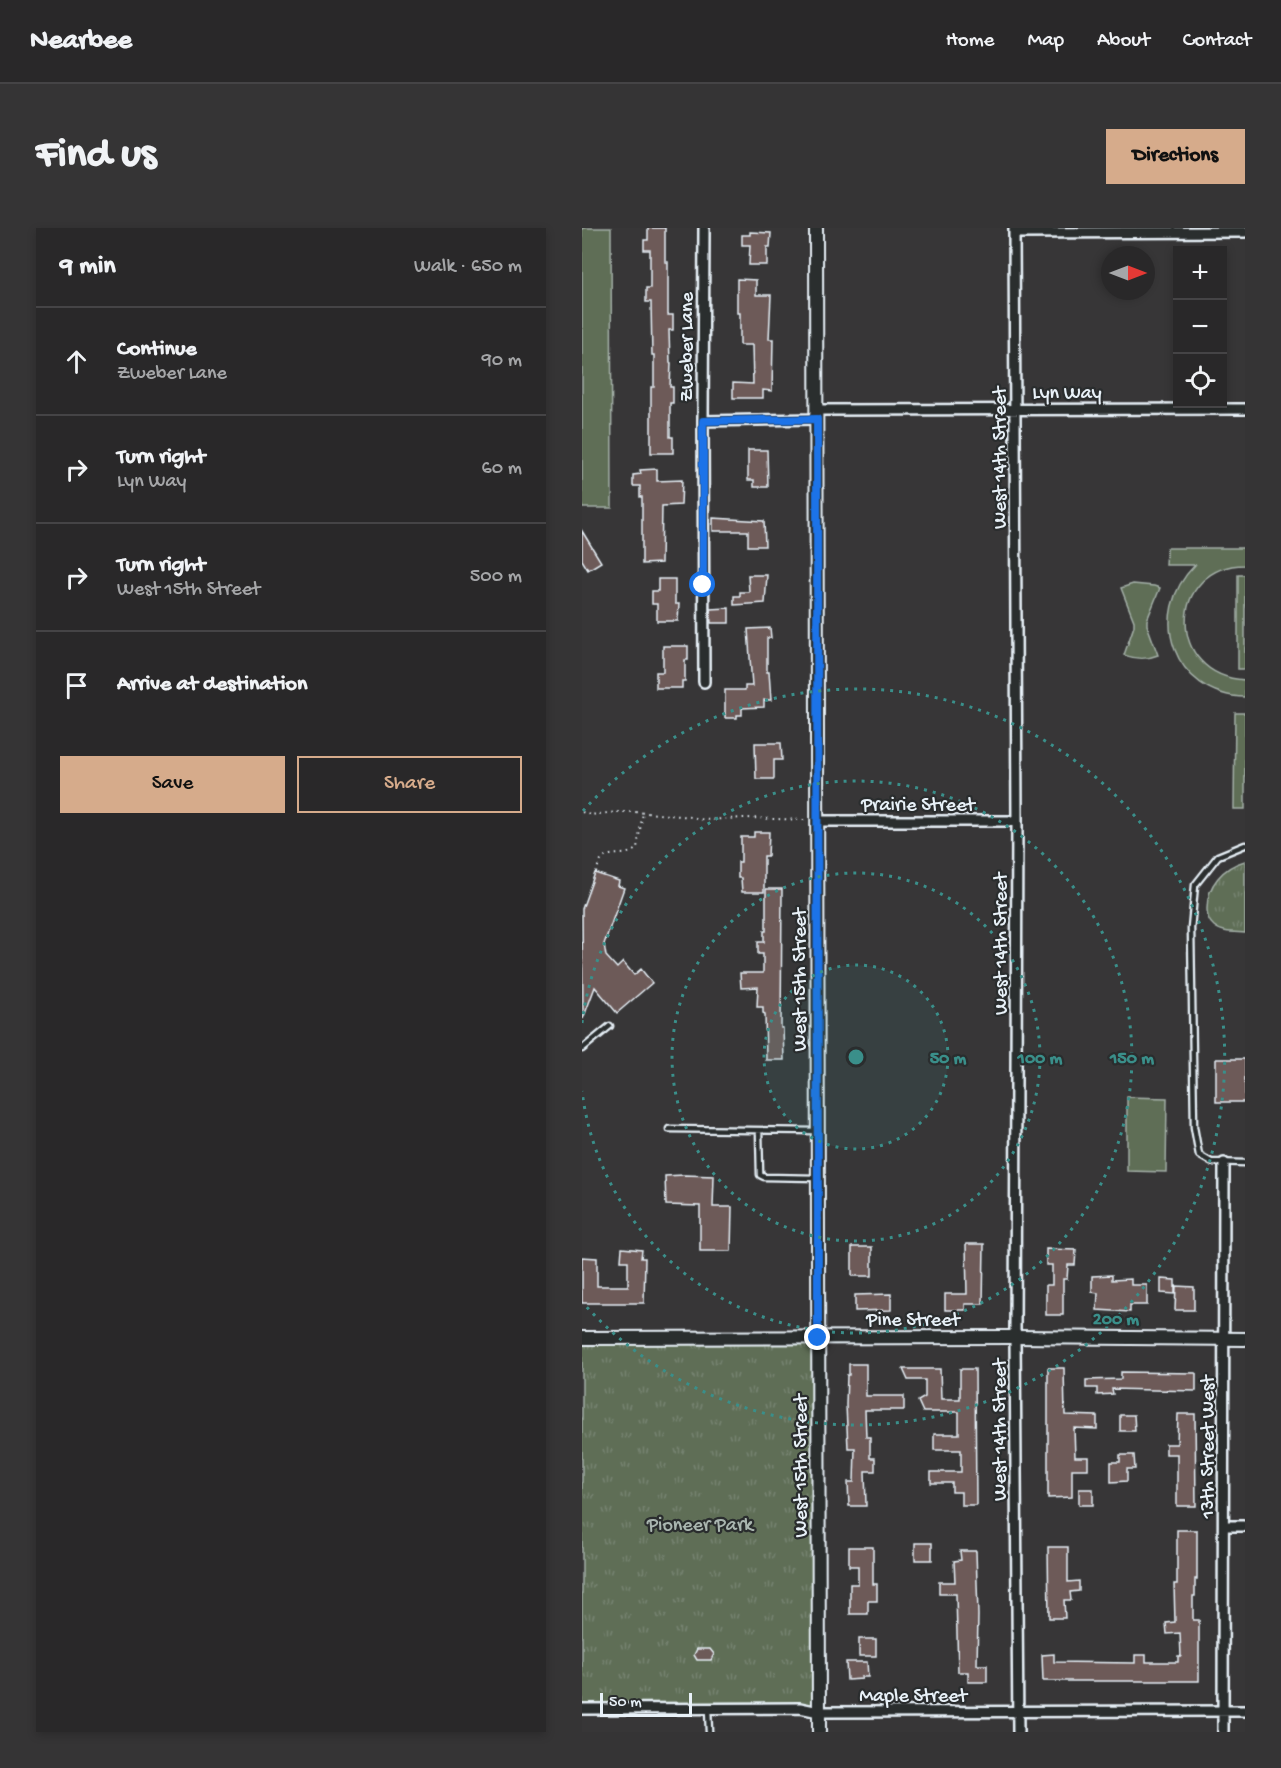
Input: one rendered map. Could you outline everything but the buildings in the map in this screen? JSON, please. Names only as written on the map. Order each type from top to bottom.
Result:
[{"type":"street","name":"Zweber Lane","points":[[704,228],[704,682]]},
{"type":"street","name":"West 15th Street","points":[[816,228],[819,1732]]},
{"type":"street","points":[[1014,231],[1245,232]]},
{"type":"street","name":"West 14th Street","points":[[1014,231],[1017,821],[1015,1337],[1018,1732]]},
{"type":"street","name":"Lyn Way","points":[[703,421],[1015,409],[1245,409]]},
{"type":"street","name":"Prairie Street","points":[[818,821],[1017,821]]},
{"type":"street","name":"13th Street West","points":[[1223,1732],[1224,1163]]},
{"type":"street","name":"Pine Street","points":[[582,1338],[1015,1337],[1245,1340]]},
{"type":"street","points":[[1224,1526],[1245,1526]]},
{"type":"street","name":"Maple Street","points":[[582,1709],[800,1708],[819,1712],[1245,1711]]},
{"type":"lane","points":[[1245,845],[1218,856],[1195,885],[1191,928],[1194,1127],[1199,1155],[1211,1162],[1245,1163]]},
{"type":"lane","points":[[582,1049],[610,1026]]},
{"type":"lane","points":[[669,1129],[818,1131]]},
{"type":"lane","points":[[759,1131],[760,1175],[818,1178]]},
{"type":"lane","points":[[708,1709],[709,1732]]},
{"type":"path","points":[[596,873],[602,858],[630,852],[637,848],[643,812]]},
{"type":"path","points":[[582,813],[643,812],[704,820],[745,818],[818,821]]},
{"type":"green space","points":[[582,228],[611,228],[612,508],[582,508]]},
{"type":"green space","points":[[1167,548],[1245,548],[1245,565],[1220,570],[1201,582],[1190,600],[1186,621],[1190,642],[1200,660],[1219,674],[1245,680],[1245,697],[1220,693],[1200,683],[1185,668],[1175,649],[1170,628],[1172,606],[1180,585],[1195,565],[1166,565]]},
{"type":"green space","points":[[1238,575],[1245,575],[1245,669],[1238,669]]},
{"type":"green space","points":[[1133,584],[1160,588],[1147,620],[1158,655],[1154,657],[1141,658],[1124,655],[1134,621],[1121,588]]},
{"type":"green space","points":[[1235,713],[1245,713],[1245,809],[1234,809]]},
{"type":"green space","points":[[1245,861],[1245,933],[1221,930],[1212,924],[1208,916],[1210,892],[1223,872]]},
{"type":"green space","points":[[1127,1097],[1167,1098],[1166,1172],[1127,1171]]},
{"type":"green space","name":"Pioneer Park","points":[[582,1338],[818,1338],[819,1712],[582,1709]]},
{"type":"route","points":[[703,585],[703,421],[817,419],[818,1338]]}]
